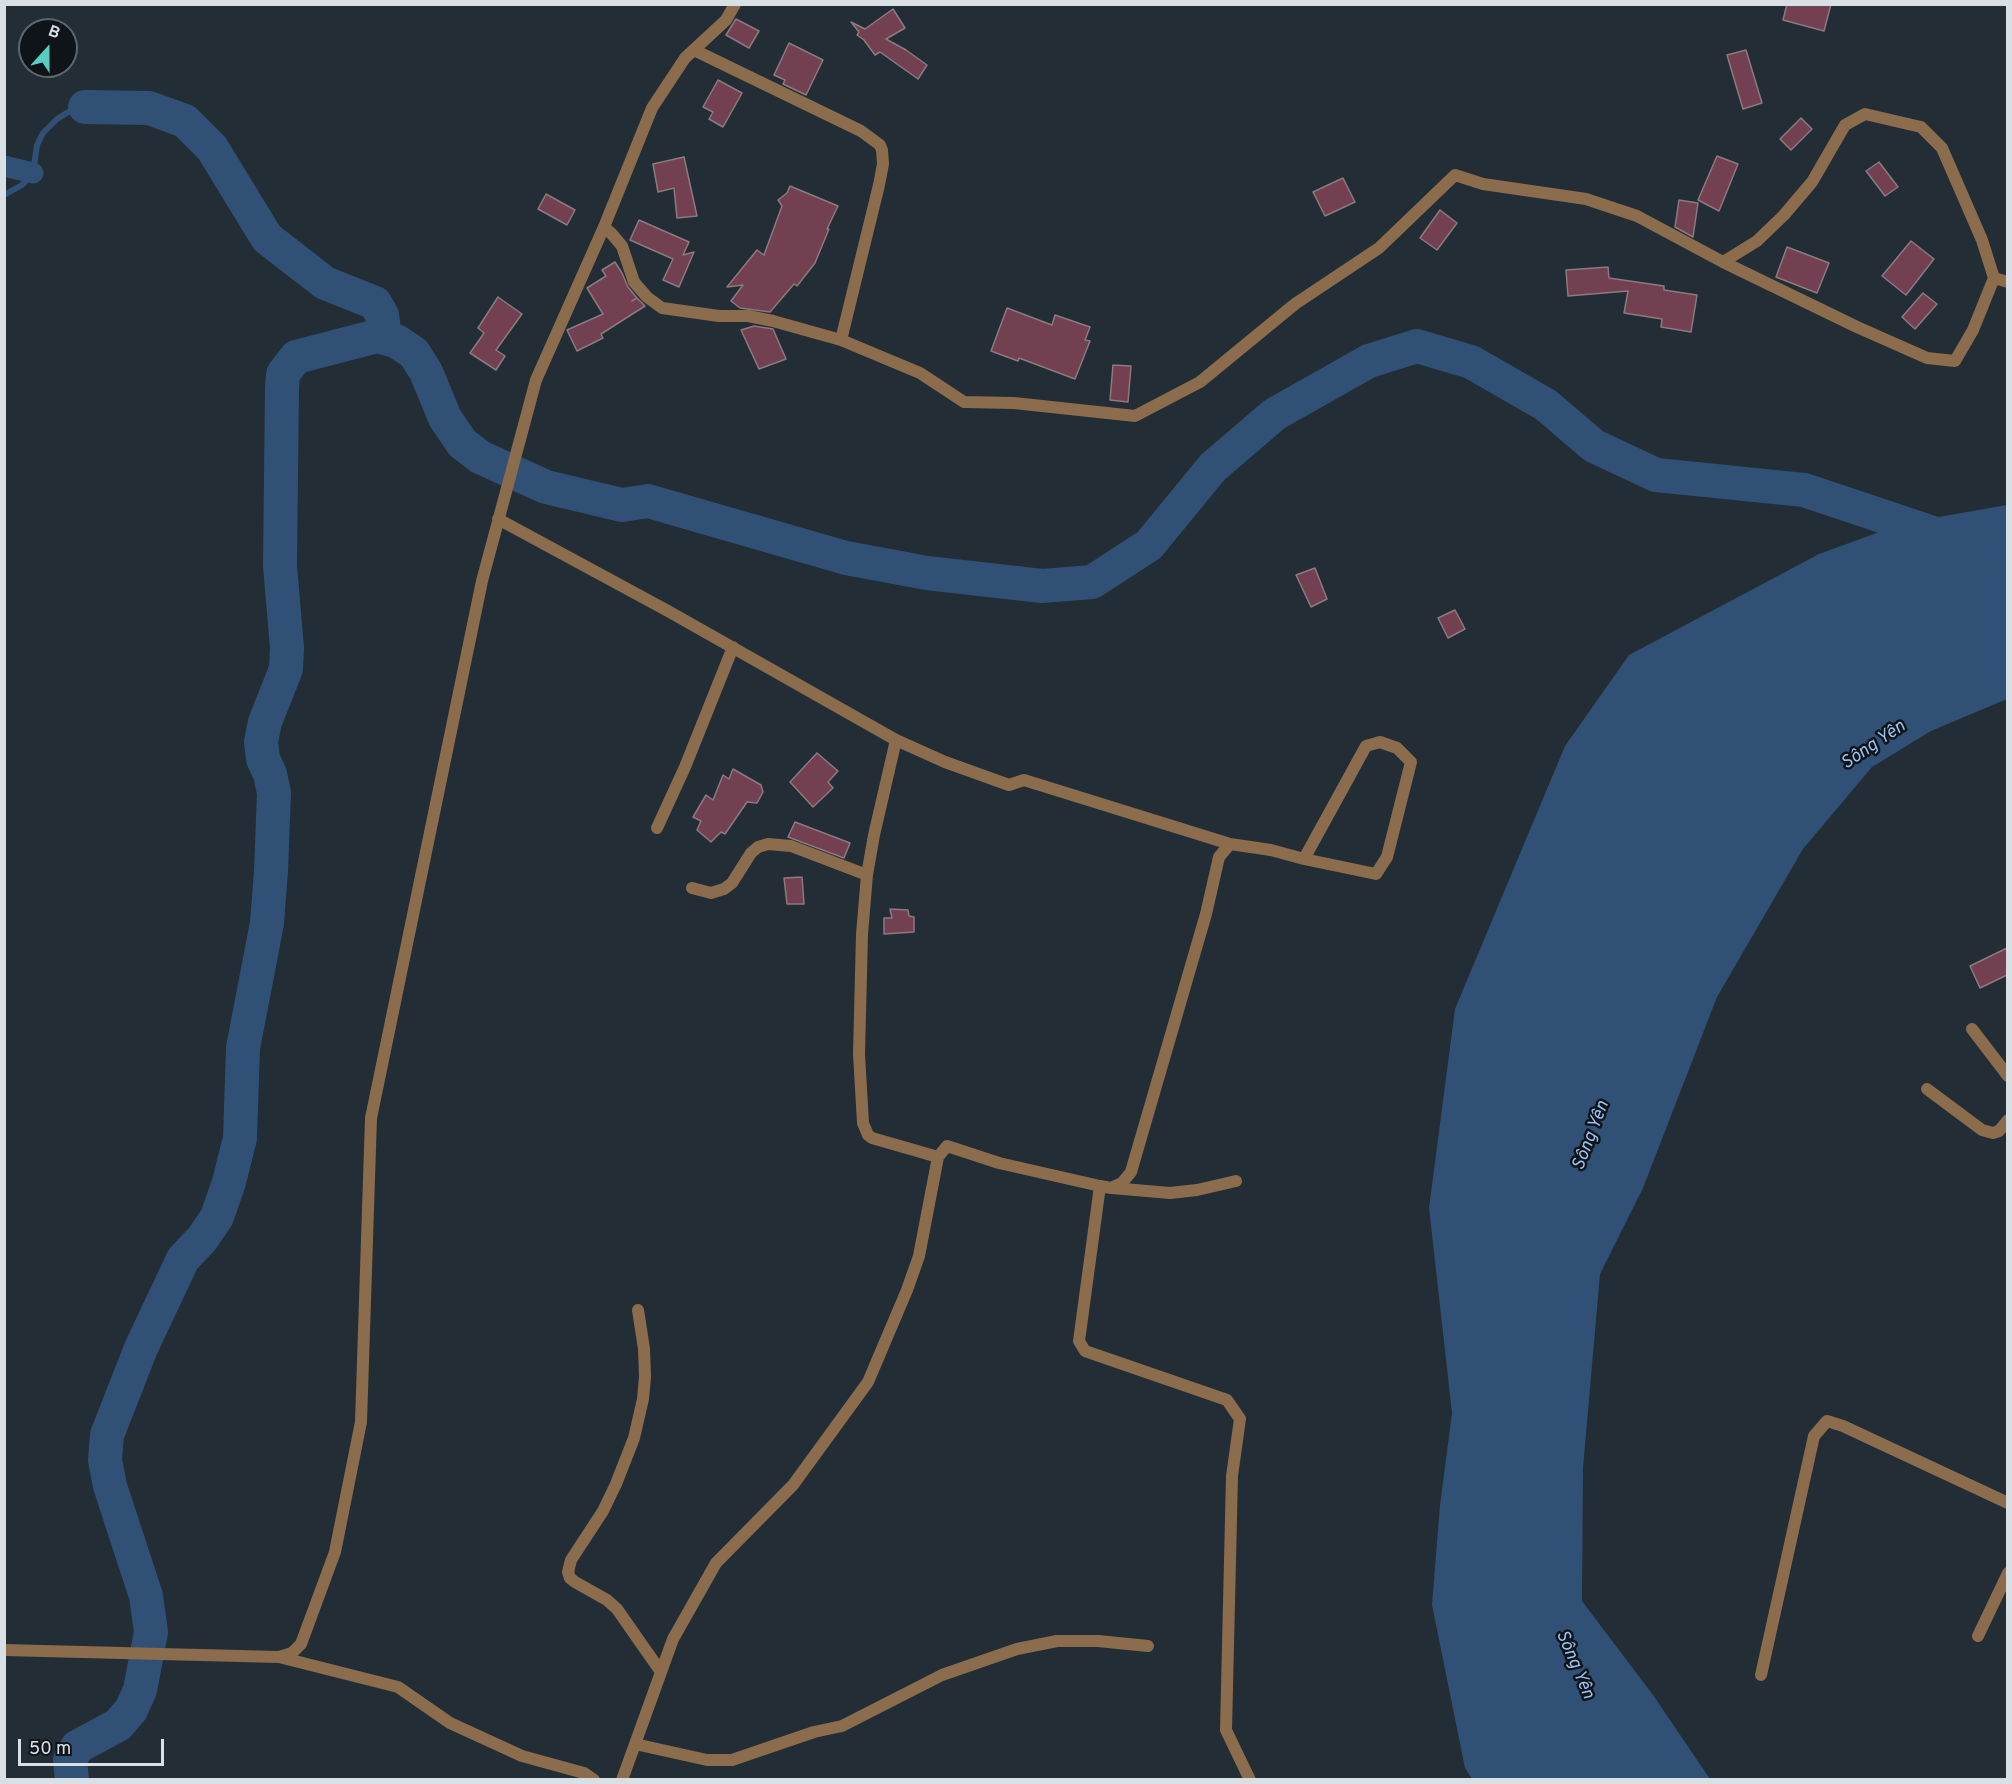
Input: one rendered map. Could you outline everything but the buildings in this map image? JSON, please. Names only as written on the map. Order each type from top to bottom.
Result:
[{"type":"street","points":[[279,1657],[292,1653],[301,1644],[335,1552],[361,1422],[372,1118],[482,581],[536,380],[604,226],[652,108],[685,58],[726,20],[735,4]]},
{"type":"street","points":[[694,50],[851,126],[880,145],[884,157],[881,175],[841,340]]},
{"type":"street","points":[[604,226],[622,246],[634,282],[647,297],[662,308],[720,316],[748,316],[841,340],[920,373],[964,402],[1014,404],[1135,416],[1200,382],[1295,304],[1379,248],[1455,175],[1483,184],[1586,199],[1637,216],[1723,262],[1927,358],[1954,362],[1973,330],[1994,278],[1982,240],[1942,148],[1921,127],[1865,114],[1845,125],[1812,182],[1784,215],[1757,241],[1723,262]]},
{"type":"street","points":[[1994,278],[2007,282]]},
{"type":"street","points":[[498,519],[733,647],[896,740],[945,762],[1009,785],[1024,780],[1230,844],[1271,850],[1304,859],[1376,874],[1387,857],[1410,762],[1397,748],[1380,742],[1366,746],[1304,859]]},
{"type":"street","points":[[657,828],[685,767],[733,647]]},
{"type":"street","points":[[896,740],[867,875],[862,934],[859,1043],[863,1123],[868,1135],[872,1138],[938,1157]]},
{"type":"street","points":[[692,888],[711,893],[724,890],[732,883],[751,854],[758,847],[768,844],[791,846],[867,875]]},
{"type":"street","points":[[1105,1187],[1122,1183],[1131,1172],[1206,914],[1219,856],[1230,844]]},
{"type":"street","points":[[1972,1029],[2007,1076]]},
{"type":"street","points":[[1927,1089],[1982,1130],[1993,1133],[1999,1131],[2007,1120]]},
{"type":"street","points":[[622,1779],[673,1639],[716,1563],[793,1485],[868,1382],[919,1256],[938,1157],[947,1146],[999,1163],[1105,1187],[1170,1193],[1197,1190],[1236,1180]]},
{"type":"street","points":[[1105,1187],[1079,1341],[1085,1352],[1227,1400],[1240,1419],[1232,1476],[1226,1730],[1250,1779]]},
{"type":"street","points":[[638,1310],[645,1369],[643,1399],[634,1438],[603,1511],[571,1560],[568,1572],[570,1578],[575,1582],[607,1600],[616,1609],[661,1672]]},
{"type":"street","points":[[1761,1675],[1814,1436],[1827,1421],[1843,1425],[2007,1503]]},
{"type":"street","points":[[1978,1636],[2007,1573]]},
{"type":"street","points":[[635,1744],[707,1760],[732,1760],[814,1731],[842,1726],[950,1671],[1017,1649],[1057,1641],[1098,1641],[1148,1646]]},
{"type":"street","points":[[4,1650],[279,1657],[398,1687],[450,1723],[522,1756],[584,1773],[594,1779]]},
{"type":"water","name":"Sông Yên","points":[[2007,505],[2007,699],[1931,731],[1872,767],[1803,849],[1717,997],[1643,1188],[1600,1274],[1583,1468],[1582,1601],[1653,1695],[1710,1779],[1472,1779],[1465,1768],[1432,1605],[1440,1505],[1452,1413],[1429,1208],[1455,1009],[1565,746],[1629,655],[1819,554],[1904,523]]},
{"type":"waterway","points":[[4,195],[22,185],[33,173],[37,145],[43,133],[57,119],[70,111],[85,107]]},
{"type":"waterway","points":[[85,107],[149,108],[185,121],[212,148],[267,238],[325,283],[375,303],[382,315],[385,338]]},
{"type":"waterway","points":[[4,166],[33,173]]},
{"type":"waterway","points":[[72,1780],[70,1760],[77,1747],[118,1725],[131,1710],[140,1690],[151,1632],[146,1596],[110,1486],[105,1460],[107,1435],[141,1348],[183,1259],[202,1239],[217,1217],[240,1138],[243,1048],[267,923],[271,871],[274,793],[270,774],[263,759],[261,742],[265,722],[286,669],[287,648],[280,566],[282,388],[283,374],[296,357],[377,336],[396,341],[414,353],[426,372],[445,418],[462,443],[480,457],[546,487],[622,505],[648,501],[846,558],[927,573],[1042,586],[1092,582],[1149,545],[1213,467],[1275,414],[1369,361],[1417,346],[1471,362],[1546,405],[1594,446],[1656,475],[1804,490],[2008,558]]}]
